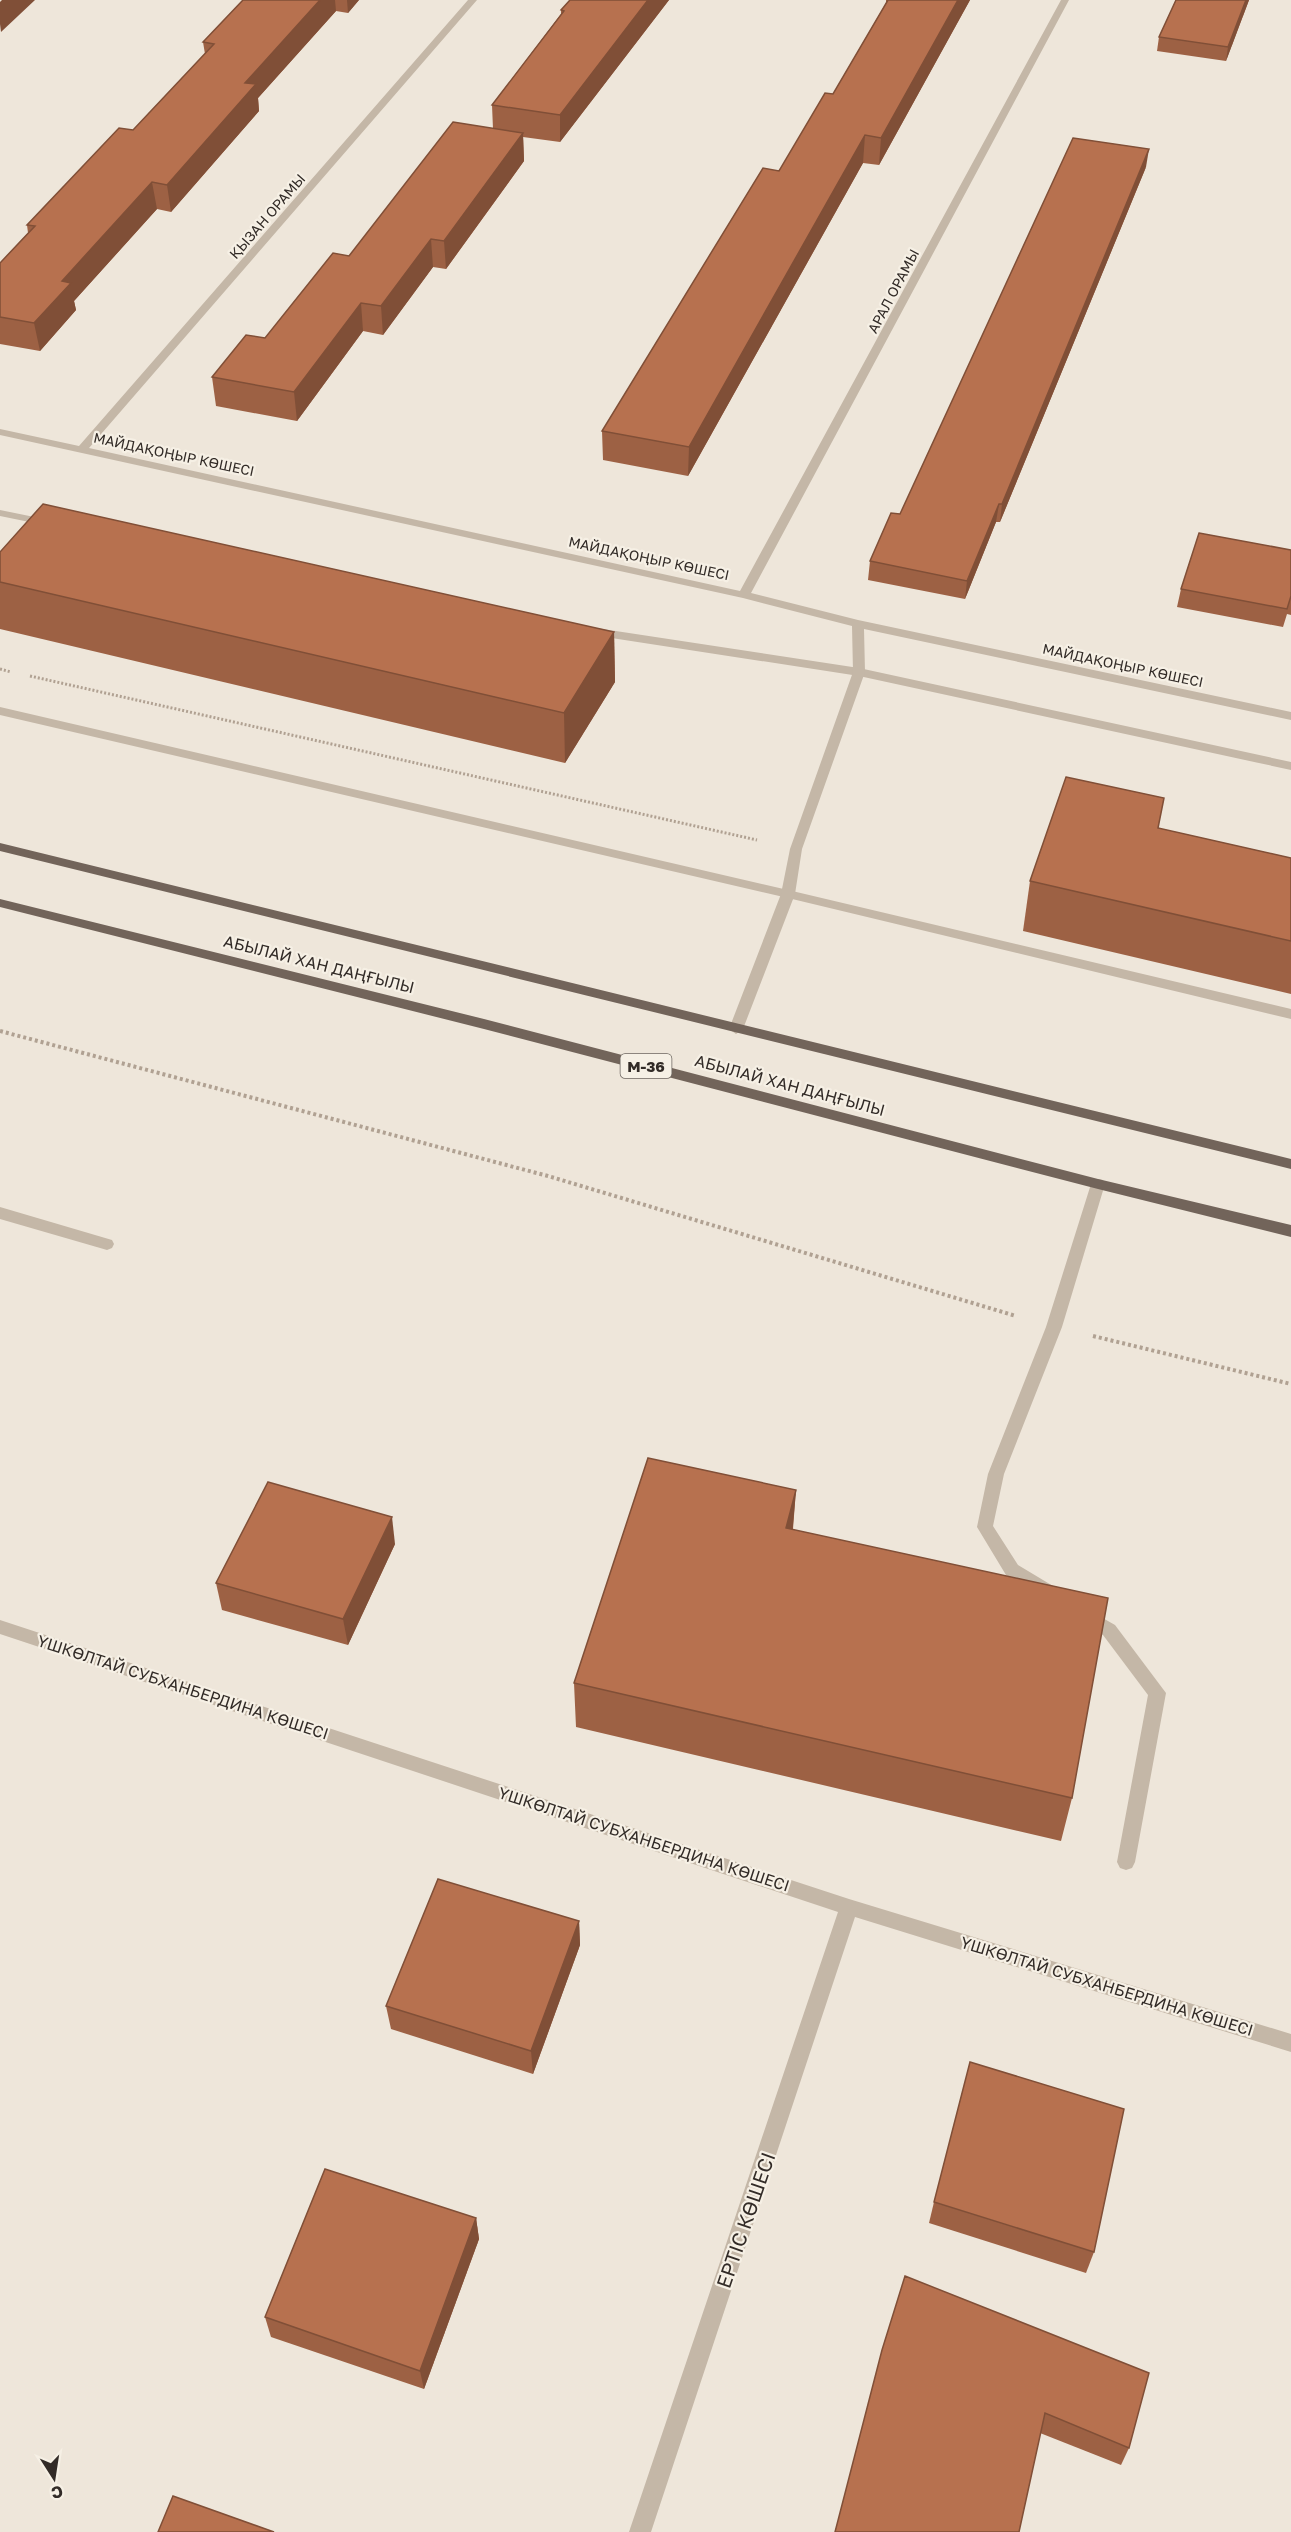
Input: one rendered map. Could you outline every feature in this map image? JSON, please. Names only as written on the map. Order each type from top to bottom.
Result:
[{"type":"main road","points":[[0,847],[1291,1164]]},
{"type":"main road","name":"АБЫЛАЙ ХАН ДАҢҒЫЛЫ","points":[[0,903],[473,1021],[1098,1184],[1291,1231]]},
{"type":"street","name":"ҚЫЗАН ОРАМЫ","points":[[82,450],[472,0]]},
{"type":"street","name":"АРАЛ ОРАМЫ","points":[[744,595],[1065,0]]},
{"type":"street","name":"МАЙДАҚОҢЫР КӨШЕСІ","points":[[0,432],[744,595],[858,624],[1291,716]]},
{"type":"street","points":[[0,513],[48,526]]},
{"type":"street","points":[[736,1029],[789,894],[796,849],[859,672],[858,624]]},
{"type":"street","points":[[580,629],[859,672],[1291,766]]},
{"type":"street","points":[[0,711],[789,894],[1291,1014]]},
{"type":"street","points":[[1098,1184],[1054,1327],[996,1474],[985,1527],[1012,1570],[1109,1630],[1157,1693],[1126,1862]]},
{"type":"street","points":[[0,1213],[107,1244]]},
{"type":"street","name":"ҮШКӨЛТАЙ СУБХАНБЕРДИНА КӨШЕСІ","points":[[0,1627],[849,1907],[1291,2043]]},
{"type":"street","name":"ЕРТІС КӨШЕСІ","points":[[640,2532],[849,1907]]},
{"type":"path","points":[[0,669],[12,672]]},
{"type":"path","points":[[23,675],[796,849]]},
{"type":"path","points":[[0,1031],[548,1176],[1054,1327],[1291,1384]]},
{"type":"building","points":[[243,0],[320,0],[245,83],[256,84],[167,185],[152,182],[62,281],[71,283],[34,323],[0,317],[0,263],[35,226],[27,225],[119,128],[133,130],[214,44],[203,42]]},
{"type":"building","points":[[570,0],[648,0],[560,115],[492,105],[564,11],[561,10]]},
{"type":"building","points":[[888,0],[958,0],[881,138],[865,135],[689,447],[602,431],[763,168],[779,171],[825,93],[833,94]]},
{"type":"building","points":[[1176,0],[1246,0],[1228,47],[1159,37]]},
{"type":"building","points":[[453,122],[523,133],[444,241],[431,239],[381,306],[361,303],[294,392],[212,377],[246,335],[265,338],[333,253],[349,256]]},
{"type":"building","points":[[1073,138],[1149,149],[1002,504],[999,504],[967,581],[870,561],[891,513],[900,514]]},
{"type":"building","points":[[43,504],[614,632],[564,713],[0,582],[0,552]]},
{"type":"building","points":[[1199,533],[1291,550],[1291,596],[1287,609],[1181,589]]},
{"type":"building","points":[[1066,777],[1164,798],[1158,828],[1291,858],[1291,941],[1030,881]]},
{"type":"building","points":[[648,1458],[796,1490],[786,1528],[1108,1598],[1072,1798],[574,1683]]},
{"type":"building","points":[[268,1482],[392,1517],[343,1619],[216,1583]]},
{"type":"building","points":[[438,1879],[579,1921],[531,2051],[386,2006]]},
{"type":"building","points":[[970,2062],[1124,2109],[1094,2252],[934,2202]]},
{"type":"building","points":[[325,2169],[476,2218],[420,2371],[265,2317]]},
{"type":"building","points":[[905,2276],[1149,2373],[1129,2448],[1045,2413],[1019,2532],[835,2532],[882,2350]]},
{"type":"building","points":[[173,2496],[274,2532],[158,2532]]}]
